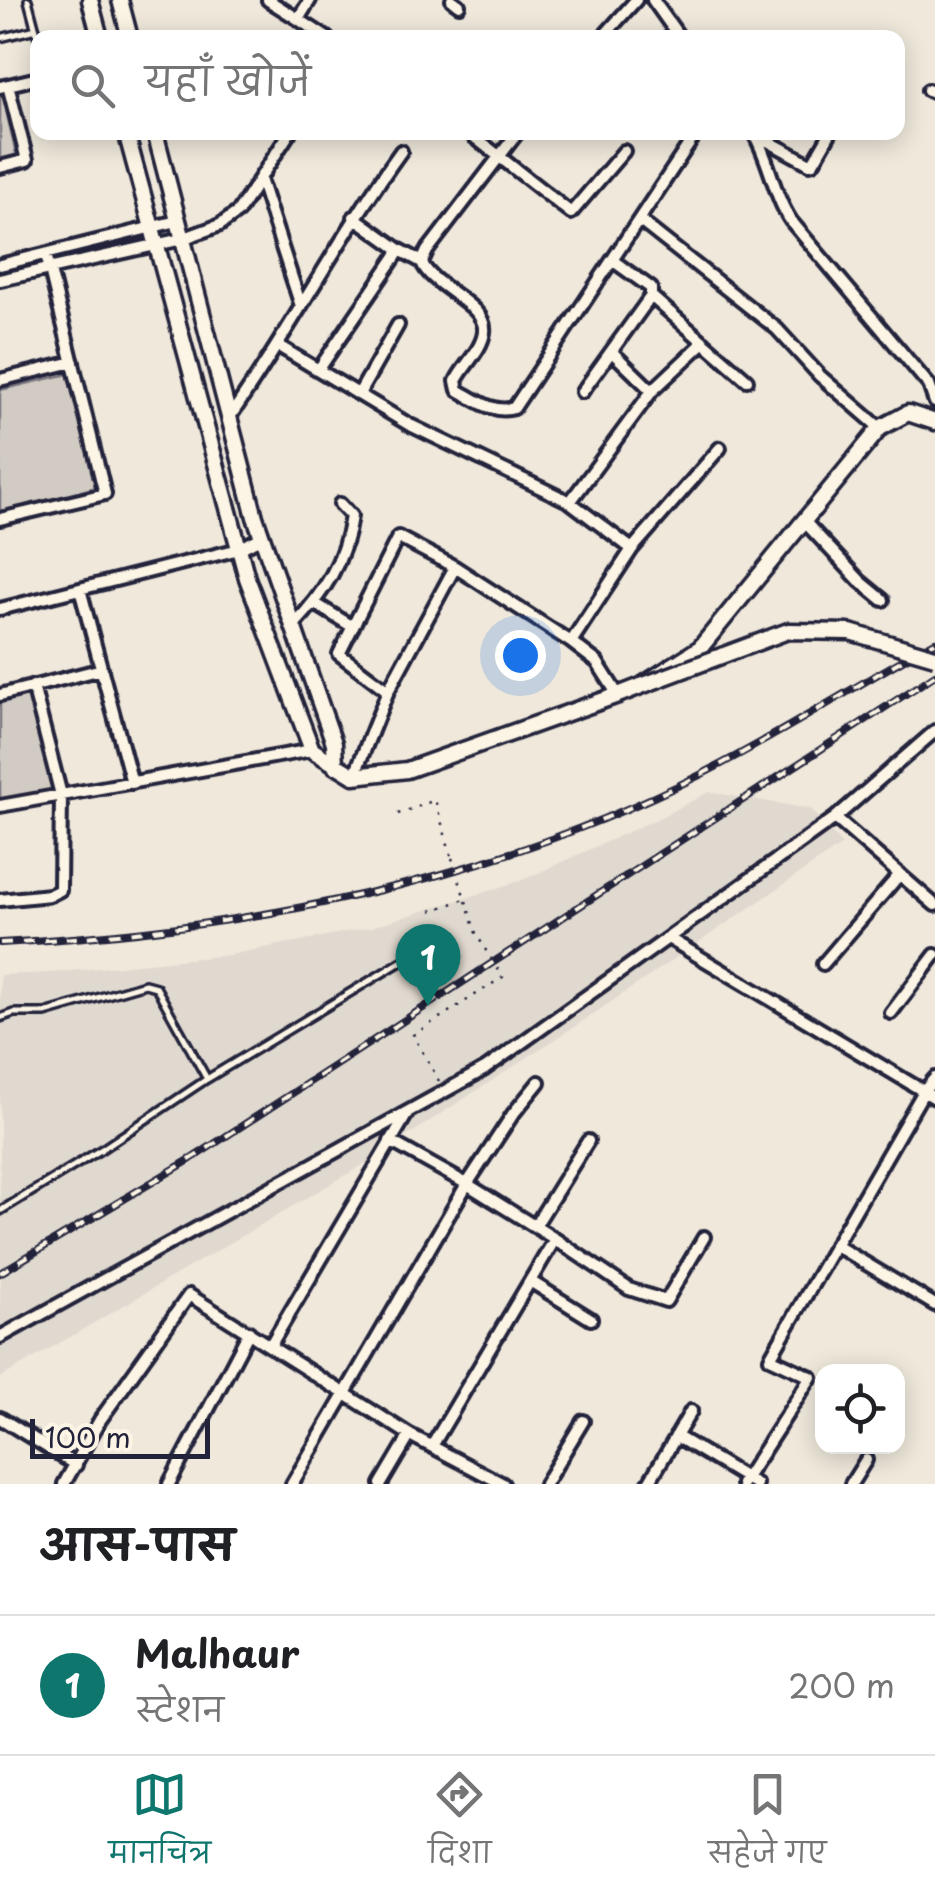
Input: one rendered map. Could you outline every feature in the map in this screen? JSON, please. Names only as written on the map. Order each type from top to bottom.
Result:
[{"type":"street","points":[[90,0],[98,30]]},
{"type":"street","points":[[120,0],[128,30]]},
{"type":"street","points":[[268,0],[314,30]]},
{"type":"street","points":[[298,19],[310,0]]},
{"type":"street","points":[[609,30],[636,0]]},
{"type":"street","points":[[653,0],[674,30]]},
{"type":"street","points":[[0,167],[27,160],[4,86],[30,80]]},
{"type":"street","points":[[128,140],[239,549],[312,750],[335,766],[354,776],[407,770],[788,631],[850,632],[935,657]]},
{"type":"street","points":[[157,140],[228,418],[262,537],[334,743],[335,766]]},
{"type":"street","points":[[0,265],[153,235],[182,239],[220,225],[238,212],[285,140]]},
{"type":"street","points":[[480,140],[572,213],[624,151]]},
{"type":"street","points":[[422,262],[511,140]]},
{"type":"street","points":[[354,217],[422,262],[430,276],[472,306],[483,322],[484,332],[456,381],[458,390],[492,409],[506,410],[514,408],[693,140]]},
{"type":"street","points":[[757,140],[785,213],[929,384],[935,402]]},
{"type":"street","points":[[767,140],[813,164],[826,140]]},
{"type":"street","points":[[228,418],[354,217],[401,150]]},
{"type":"street","points":[[260,179],[300,306]]},
{"type":"street","points":[[640,220],[778,329],[820,376],[880,428]]},
{"type":"street","points":[[0,280],[153,235],[177,221]]},
{"type":"street","points":[[320,369],[400,250]]},
{"type":"street","points":[[0,519],[105,494],[46,254]]},
{"type":"street","points":[[582,392],[651,296],[651,288],[612,260]]},
{"type":"street","points":[[651,296],[747,380]]},
{"type":"street","points":[[360,392],[398,325]]},
{"type":"street","points":[[570,502],[652,391],[704,342]]},
{"type":"street","points":[[277,345],[408,424],[570,502],[632,549]]},
{"type":"street","points":[[612,352],[652,391]]},
{"type":"street","points":[[0,380],[72,362]]},
{"type":"street","points":[[641,686],[700,648],[880,428],[908,413],[935,422]]},
{"type":"street","points":[[571,642],[632,549],[720,448]]},
{"type":"street","points":[[293,626],[314,603],[346,547],[351,516],[340,504]]},
{"type":"street","points":[[803,520],[883,600]]},
{"type":"street","points":[[0,609],[239,549],[262,537]]},
{"type":"street","points":[[388,691],[339,654],[398,538],[455,567],[571,642],[597,662],[618,694]]},
{"type":"street","points":[[354,776],[388,691],[455,567]]},
{"type":"street","points":[[80,589],[132,782]]},
{"type":"street","points":[[314,603],[353,627]]},
{"type":"street","points":[[262,618],[288,610]]},
{"type":"street","points":[[0,694],[102,669]]},
{"type":"street","points":[[0,900],[50,895],[60,890],[61,795],[33,686]]},
{"type":"street","points":[[0,1336],[485,1068],[834,818],[935,731]]},
{"type":"street","points":[[0,806],[334,743]]},
{"type":"street","points":[[834,818],[935,904]]},
{"type":"street","points":[[823,964],[900,874]]},
{"type":"street","points":[[668,938],[935,1098]]},
{"type":"street","points":[[890,1012],[935,955]]},
{"type":"street","points":[[676,1436],[748,1482],[812,1377],[770,1358],[935,1078]]},
{"type":"street","points":[[292,1484],[467,1184],[538,1082]]},
{"type":"street","points":[[270,1346],[408,1111]]},
{"type":"street","points":[[390,1141],[536,1226],[630,1289],[666,1300],[704,1237]]},
{"type":"street","points":[[536,1226],[588,1141]]},
{"type":"street","points":[[432,1446],[556,1239]]},
{"type":"street","points":[[836,1245],[935,1304]]},
{"type":"street","points":[[530,1281],[591,1319]]},
{"type":"street","points":[[64,1484],[100,1420],[189,1294],[410,1434],[503,1484]]},
{"type":"street","points":[[169,1484],[249,1332]]},
{"type":"street","points":[[648,1484],[691,1410]]},
{"type":"street","points":[[0,1418],[76,1465]]},
{"type":"street","points":[[545,1484],[583,1420]]},
{"type":"street","points":[[380,1484],[410,1434]]},
{"type":"street","points":[[852,1484],[866,1460]]},
{"type":"lane","points":[[28,0],[37,30]]},
{"type":"lane","points":[[0,38],[30,35]]},
{"type":"lane","points":[[0,1212],[207,1079],[409,957]]},
{"type":"lane","points":[[0,1018],[14,1012],[45,1013],[145,984],[156,987],[207,1079]]},
{"type":"path","points":[[398,814],[435,800],[475,931],[503,977],[413,1035],[445,1091]]},
{"type":"path","points":[[430,911],[465,899]]},
{"type":"shaded area","points":[[3,97],[17,158],[0,162],[0,98]]},
{"type":"shaded area","points":[[68,374],[96,487],[0,513],[0,390]]},
{"type":"shaded area","points":[[31,695],[54,791],[0,800],[0,702]]},
{"type":"shaded area","points":[[709,792],[811,809],[842,845],[361,1166],[0,1378],[0,975],[229,955],[371,927],[520,881]]},
{"type":"railway","points":[[0,943],[182,927],[272,913],[361,895],[536,845],[621,812],[704,773],[935,642]]},
{"type":"railway","points":[[0,1273],[191,1159],[935,675]]},
{"type":"place","name":"Malhaur","points":[[428,1006]]}]
